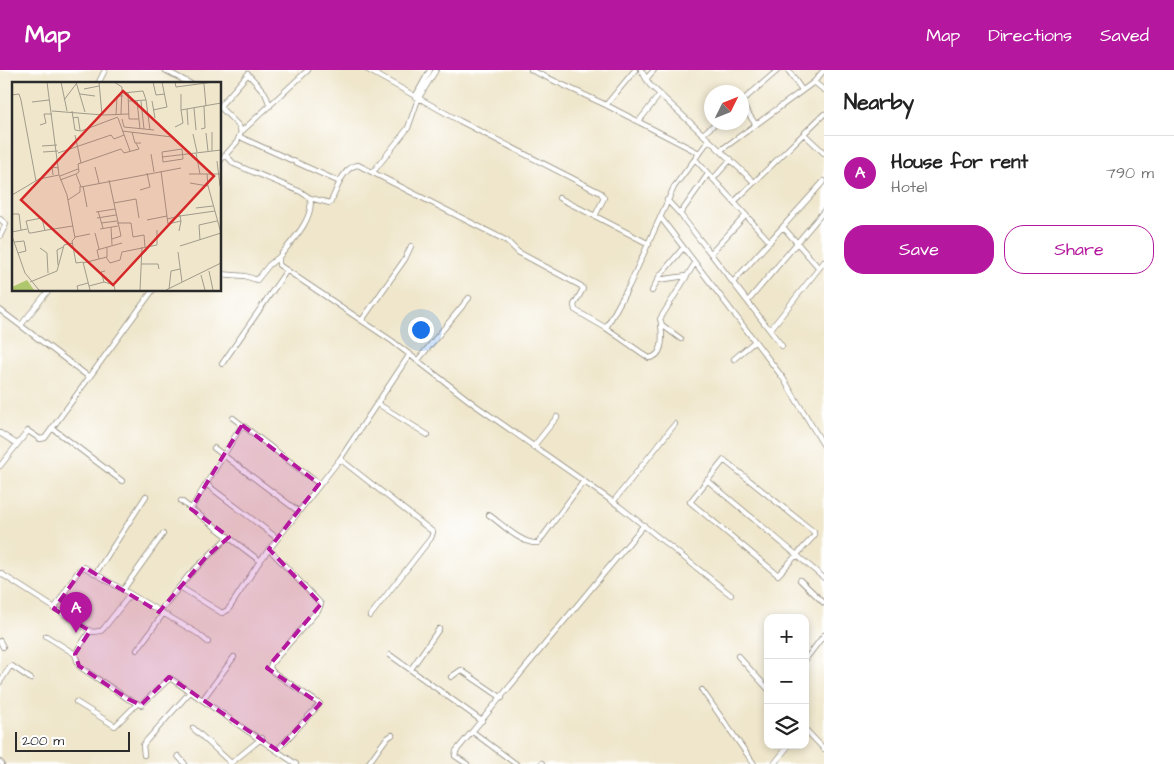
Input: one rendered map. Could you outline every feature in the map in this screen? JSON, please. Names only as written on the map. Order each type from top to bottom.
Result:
[{"type":"street","points":[[99,82],[105,70]]},
{"type":"street","points":[[165,70],[187,82]]},
{"type":"street","points":[[221,160],[240,135],[308,70]]},
{"type":"street","points":[[368,70],[416,98],[603,194],[603,200],[595,216]]},
{"type":"street","points":[[373,172],[408,128],[416,98],[430,70]]},
{"type":"street","points":[[416,98],[436,70]]},
{"type":"street","points":[[531,70],[639,121],[699,153]]},
{"type":"street","points":[[606,105],[635,70]]},
{"type":"street","points":[[641,70],[646,79],[660,94],[754,182]]},
{"type":"street","points":[[646,79],[654,70]]},
{"type":"street","points":[[749,97],[778,70]]},
{"type":"street","points":[[788,70],[802,90]]},
{"type":"street","points":[[721,150],[814,82],[824,70]]},
{"type":"street","points":[[221,105],[248,74],[265,93],[270,106]]},
{"type":"street","points":[[814,82],[824,90]]},
{"type":"street","points":[[639,121],[660,94]]},
{"type":"street","points":[[221,107],[239,126],[240,135]]},
{"type":"street","points":[[749,114],[756,125]]},
{"type":"street","points":[[734,202],[824,114]]},
{"type":"street","points":[[703,134],[708,130]]},
{"type":"street","points":[[804,134],[824,153]]},
{"type":"street","points":[[240,135],[340,182]]},
{"type":"street","points":[[606,328],[649,244],[667,200],[680,178],[709,140]]},
{"type":"street","points":[[226,155],[234,164],[301,192],[310,198],[329,204],[340,182],[355,165],[373,172],[507,241],[518,252],[581,286],[583,289],[574,309],[652,358],[658,354],[662,345],[661,316],[695,263]]},
{"type":"street","points":[[695,159],[770,242]]},
{"type":"street","points":[[713,179],[731,159]]},
{"type":"street","points":[[680,214],[708,174]]},
{"type":"street","points":[[734,282],[824,181]]},
{"type":"street","points":[[221,274],[245,276],[257,280],[269,265],[279,257],[302,227],[310,208],[310,198]]},
{"type":"street","points":[[559,198],[649,244]]},
{"type":"street","points":[[667,200],[734,282],[782,346]]},
{"type":"street","points":[[748,301],[824,211]]},
{"type":"street","points":[[711,253],[746,215]]},
{"type":"street","points":[[661,218],[783,378],[824,446]]},
{"type":"street","points":[[0,219],[6,224],[0,236]]},
{"type":"street","points":[[783,228],[819,268]]},
{"type":"street","points":[[362,320],[405,259],[411,246]]},
{"type":"street","points":[[652,291],[658,280],[683,248]]},
{"type":"street","points":[[279,257],[279,265],[410,354],[533,447],[644,525],[732,595]]},
{"type":"street","points":[[770,330],[824,262]]},
{"type":"street","points":[[222,364],[287,270]]},
{"type":"street","points":[[658,280],[686,276]]},
{"type":"street","points":[[21,325],[48,291]]},
{"type":"street","points":[[0,466],[28,431],[42,439],[52,428],[152,291]]},
{"type":"street","points":[[418,360],[469,298]]},
{"type":"street","points":[[0,310],[89,377]]},
{"type":"street","points":[[661,323],[681,339]]},
{"type":"street","points":[[734,359],[754,342]]},
{"type":"street","points":[[180,587],[218,611],[226,612],[276,538],[340,459],[410,354]]},
{"type":"street","points":[[378,404],[428,435]]},
{"type":"street","points":[[533,447],[557,417]]},
{"type":"street","points":[[233,418],[319,484]]},
{"type":"street","points":[[613,502],[675,424]]},
{"type":"street","points":[[191,509],[242,425]]},
{"type":"street","points":[[52,428],[122,481]]},
{"type":"street","points":[[0,433],[17,444]]},
{"type":"street","points":[[214,448],[298,511]]},
{"type":"street","points":[[340,459],[433,532],[432,538],[370,616]]},
{"type":"street","points":[[726,460],[814,532],[814,536],[796,554],[776,575],[690,502],[726,460]]},
{"type":"street","points":[[707,480],[824,578]]},
{"type":"street","points":[[489,515],[522,538],[533,544],[538,543],[583,482]]},
{"type":"street","points":[[206,484],[276,538]]},
{"type":"street","points":[[96,573],[146,496]]},
{"type":"street","points":[[181,501],[260,561]]},
{"type":"street","points":[[467,764],[455,756],[455,753],[644,525]]},
{"type":"street","points":[[124,590],[163,534]]},
{"type":"street","points":[[137,650],[180,587],[206,557],[228,537]]},
{"type":"street","points":[[269,548],[321,604],[319,610],[271,664],[270,668],[273,672],[320,704],[278,750]]},
{"type":"street","points":[[54,609],[79,570],[84,567],[208,642]]},
{"type":"street","points":[[0,572],[90,631],[101,631],[130,596]]},
{"type":"street","points":[[800,580],[824,603]]},
{"type":"street","points":[[411,669],[439,629]]},
{"type":"street","points":[[75,654],[90,631]]},
{"type":"street","points":[[806,659],[824,635]]},
{"type":"street","points":[[46,636],[75,654],[79,666],[83,669],[137,704],[143,704],[169,678],[262,738],[296,764]]},
{"type":"street","points":[[0,641],[3,647]]},
{"type":"street","points":[[390,655],[482,721]]},
{"type":"street","points":[[738,656],[764,685]]},
{"type":"street","points":[[203,699],[234,657]]},
{"type":"street","points":[[0,682],[8,668],[12,666],[31,679]]},
{"type":"street","points":[[452,677],[461,670],[502,698]]},
{"type":"street","points":[[702,690],[754,764]]},
{"type":"street","points":[[144,755],[143,745],[191,691]]},
{"type":"street","points":[[76,702],[115,726],[137,704]]},
{"type":"street","points":[[193,728],[231,764],[262,738]]},
{"type":"street","points":[[473,732],[516,764]]},
{"type":"street","points":[[809,734],[824,749]]},
{"type":"street","points":[[368,764],[386,739],[392,735]]},
{"type":"street","points":[[774,764],[786,749]]},
{"type":"street","points":[[178,756],[185,764]]},
{"type":"highlighted area","points":[[242,425],[319,484],[269,549],[321,604],[267,668],[320,704],[277,750],[169,677],[141,705],[128,699],[79,666],[75,654],[90,631],[54,609],[84,567],[159,612],[206,557],[229,537],[191,509]]},
{"type":"place","name":"House for rent","points":[[76,633]]}]
